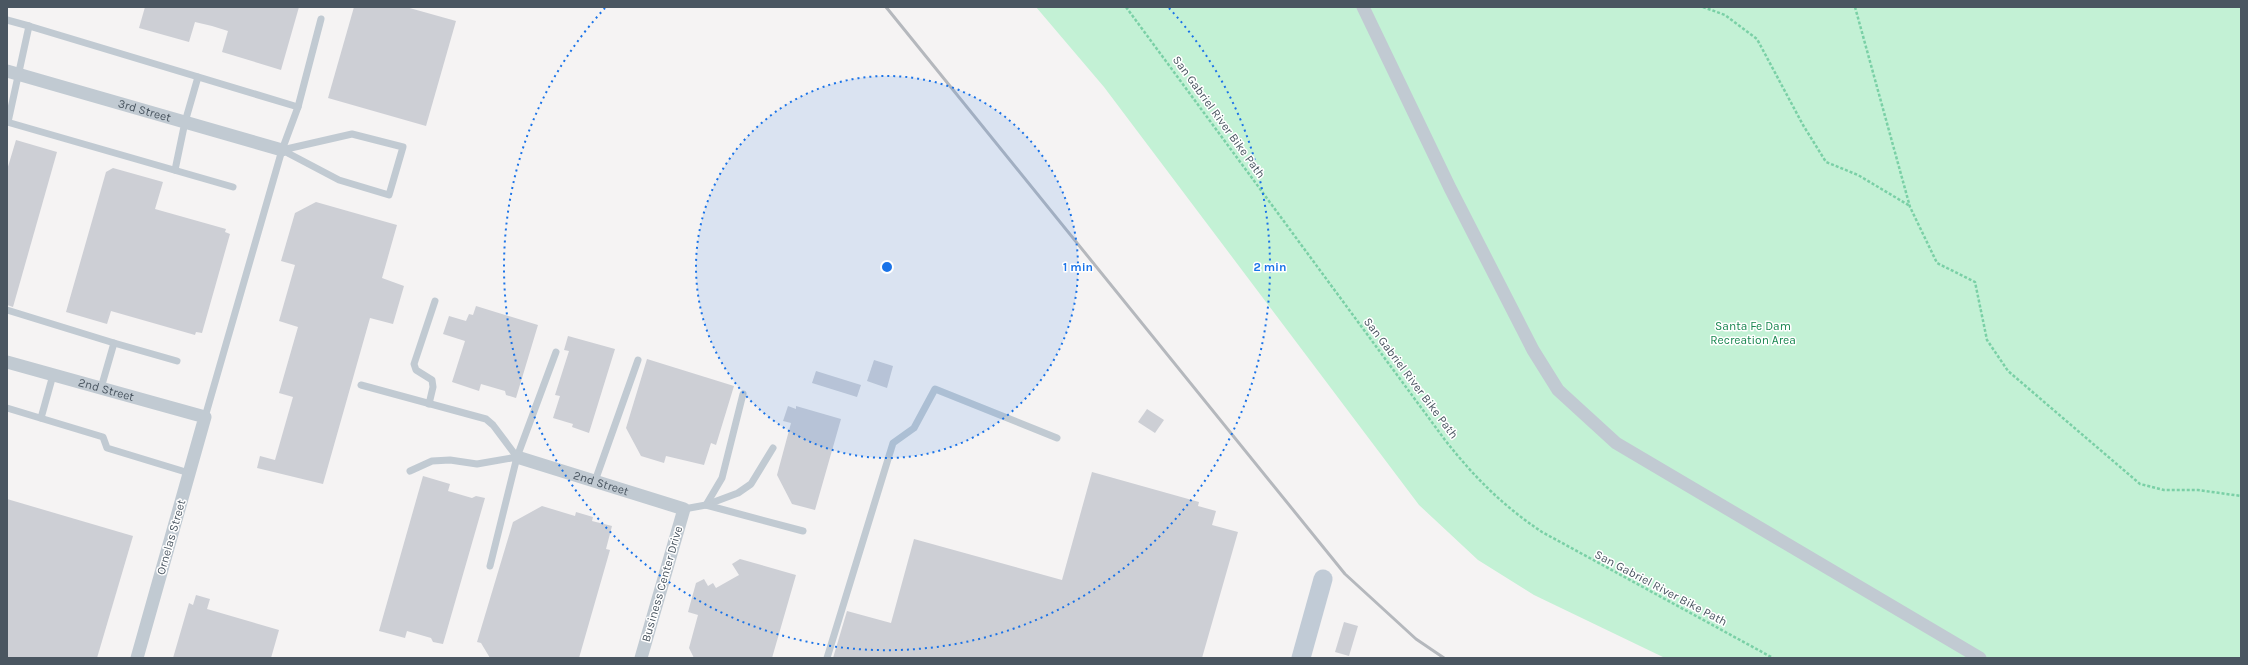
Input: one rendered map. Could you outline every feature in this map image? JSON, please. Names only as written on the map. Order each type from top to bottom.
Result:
[{"type":"street","points":[[1363,7],[1450,188],[1533,350],[1558,390],[1616,443],[1980,658]]},
{"type":"street","name":"3rd Street","points":[[13,73],[282,150]]},
{"type":"street","name":"2nd Street","points":[[7,362],[205,417]]},
{"type":"street","name":"Ornelas Street","points":[[137,658],[205,417]]},
{"type":"street","name":"2nd Street","points":[[518,457],[684,509]]},
{"type":"street","name":"Business Center Drive","points":[[641,658],[684,509]]},
{"type":"street","points":[[1301,658],[1323,579]]},
{"type":"lane","points":[[205,417],[282,150],[298,107],[321,19]]},
{"type":"lane","points":[[7,20],[298,107]]},
{"type":"lane","points":[[29,26],[13,73],[7,122],[233,187]]},
{"type":"lane","points":[[175,170],[185,122],[198,77]]},
{"type":"lane","points":[[352,134],[403,147],[389,195],[339,180],[282,150],[352,134]]},
{"type":"lane","points":[[429,404],[433,387],[432,380],[416,370],[414,364],[435,301]]},
{"type":"lane","points":[[7,310],[114,343],[178,360]]},
{"type":"lane","points":[[101,388],[114,343]]},
{"type":"lane","points":[[490,566],[518,457],[556,352]]},
{"type":"lane","points":[[595,481],[638,360]]},
{"type":"lane","points":[[41,418],[53,375]]},
{"type":"lane","points":[[361,385],[486,419],[493,424],[518,457]]},
{"type":"lane","points":[[826,658],[893,443],[914,428],[935,389],[1057,438]]},
{"type":"lane","points":[[706,505],[722,478],[743,394]]},
{"type":"lane","points":[[7,408],[103,436],[107,448],[189,473]]},
{"type":"lane","points":[[684,509],[706,505],[738,493],[751,484],[773,448]]},
{"type":"lane","points":[[410,471],[432,461],[450,460],[477,464],[518,457]]},
{"type":"lane","points":[[706,505],[803,531]]},
{"type":"path","name":"San Gabriel River Bike Path","points":[[1126,7],[1441,434],[1479,481],[1507,507],[1542,532],[1773,658]]},
{"type":"path","points":[[1703,7],[1725,15],[1756,39],[1803,125],[1826,162],[1858,175],[1910,207]]},
{"type":"path","points":[[1855,7],[1910,207],[1937,263],[1974,282],[1987,340],[2008,372],[2140,484],[2164,490],[2198,490],[2241,496]]},
{"type":"green space","name":"Santa Fe Dam Recreation Area","points":[[1036,7],[2241,7],[2241,658],[1665,658],[1534,595],[1478,560],[1419,505],[1104,87]]},
{"type":"building","points":[[145,7],[299,7],[281,70],[222,52],[228,31],[212,26],[195,22],[189,42],[139,28]]},
{"type":"building","points":[[354,7],[406,7],[456,21],[426,126],[328,98]]},
{"type":"building","points":[[16,140],[57,152],[13,307],[7,305],[7,170]]},
{"type":"building","points":[[113,168],[163,182],[155,209],[226,229],[225,232],[230,234],[202,333],[196,332],[195,335],[111,311],[107,324],[66,312],[106,172]]},
{"type":"building","points":[[316,202],[397,225],[382,278],[404,286],[393,324],[370,318],[323,484],[257,468],[260,456],[275,460],[293,397],[279,393],[298,327],[279,321],[295,265],[281,261],[295,213]]},
{"type":"building","points":[[476,306],[538,325],[516,398],[506,395],[505,391],[481,384],[479,391],[452,382],[465,341],[443,334],[449,316],[466,321],[469,314],[473,315]]},
{"type":"building","points":[[568,336],[615,349],[589,433],[572,427],[573,424],[553,418],[560,396],[555,395],[569,351],[564,350]]},
{"type":"building","points":[[647,359],[734,386],[716,445],[711,443],[704,465],[666,456],[664,463],[641,456],[626,428]]},
{"type":"building","points":[[874,360],[893,366],[887,388],[867,381]]},
{"type":"building","points":[[816,371],[861,385],[857,397],[812,383]]},
{"type":"building","points":[[788,406],[796,409],[796,406],[841,419],[815,510],[792,504],[777,475],[791,423],[783,421]]},
{"type":"building","points":[[1147,409],[1164,420],[1155,433],[1138,422]]},
{"type":"building","points":[[1092,472],[1199,502],[1198,506],[1216,511],[1212,525],[1238,532],[1202,658],[833,658],[847,611],[891,623],[914,539],[1062,580]]},
{"type":"building","points":[[423,476],[450,484],[448,491],[472,498],[476,496],[485,498],[443,644],[433,642],[431,638],[407,631],[405,638],[379,631]]},
{"type":"building","points":[[7,499],[133,536],[97,658],[7,658]]},
{"type":"building","points":[[542,506],[575,516],[576,512],[593,517],[592,521],[612,526],[606,549],[610,550],[579,658],[490,658],[481,643],[477,642],[513,522]]},
{"type":"building","points":[[740,559],[796,575],[772,658],[694,658],[689,648],[698,615],[688,612],[696,583],[704,579],[708,586],[713,583],[716,588],[739,575],[732,564]]},
{"type":"building","points":[[196,595],[210,599],[207,609],[279,630],[271,658],[173,658],[189,603],[193,605]]},
{"type":"building","points":[[1344,622],[1358,626],[1349,656],[1335,652]]},
{"type":"railway","points":[[886,7],[1345,574],[1416,639],[1444,658]]}]
